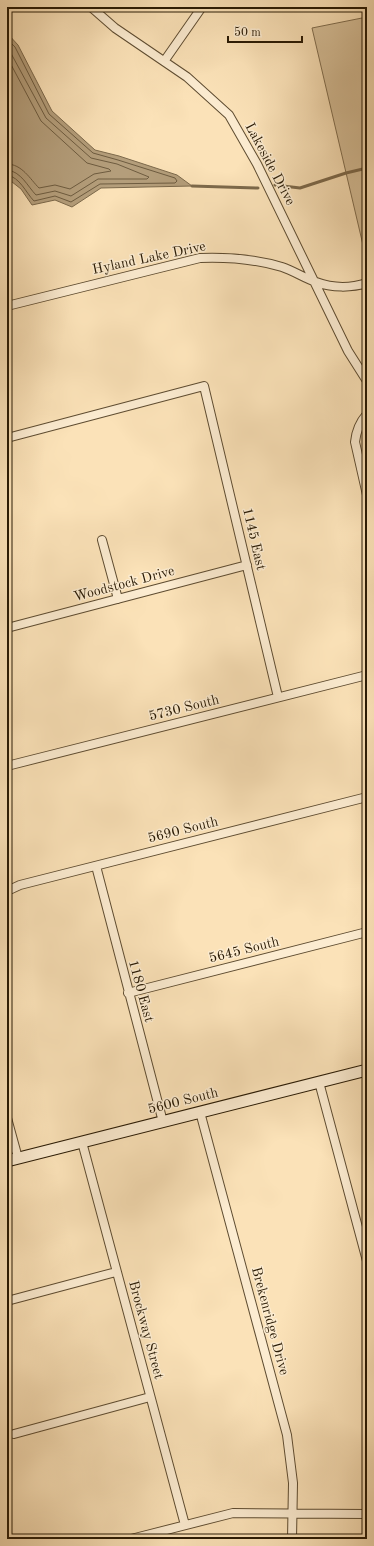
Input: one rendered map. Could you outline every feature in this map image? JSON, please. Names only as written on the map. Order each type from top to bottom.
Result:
[{"type":"main road","name":"5600 South","points":[[12,1160],[367,1070]]},
{"type":"street","name":"Lakeside Drive","points":[[91,7],[115,28],[165,60],[205,92],[229,115],[257,164],[348,351],[367,382]]},
{"type":"street","points":[[165,60],[202,7]]},
{"type":"street","name":"Hyland Lake Drive","points":[[7,306],[200,258],[221,257],[264,263],[298,273],[315,282],[354,287],[367,284]]},
{"type":"street","name":"1145 East","points":[[7,438],[204,386],[278,697]]},
{"type":"street","points":[[367,414],[359,426],[355,442],[367,495]]},
{"type":"street","points":[[102,540],[118,599]]},
{"type":"street","name":"Woodstock Drive","points":[[7,628],[247,565]]},
{"type":"street","name":"5730 South","points":[[7,766],[367,675]]},
{"type":"street","name":"5690 South","points":[[7,891],[20,885],[367,797]]},
{"type":"street","name":"1180 East","points":[[96,866],[163,1122]]},
{"type":"street","name":"5645 South","points":[[128,993],[367,932]]},
{"type":"street","points":[[319,1082],[367,1261]]},
{"type":"street","name":"Brekenridge Drive","points":[[200,1112],[287,1435],[292,1467],[292,1539]]},
{"type":"street","points":[[7,1118],[12,1160]]},
{"type":"street","name":"Brockway Street","points":[[82,1142],[185,1525]]},
{"type":"street","points":[[7,1301],[116,1272]]},
{"type":"street","points":[[14,1434],[150,1397]]},
{"type":"street","points":[[131,1539],[233,1513],[367,1514]]},
{"type":"shaded area","points":[[367,17],[367,262],[312,28]]},
{"type":"water","points":[[7,33],[18,45],[52,111],[95,150],[119,156],[177,175],[192,186],[101,188],[72,207],[55,200],[32,205],[21,189],[7,178]]},
{"type":"waterway","points":[[275,185],[300,188],[346,173],[367,168]]},
{"type":"waterway","points":[[192,186],[258,188]]}]
